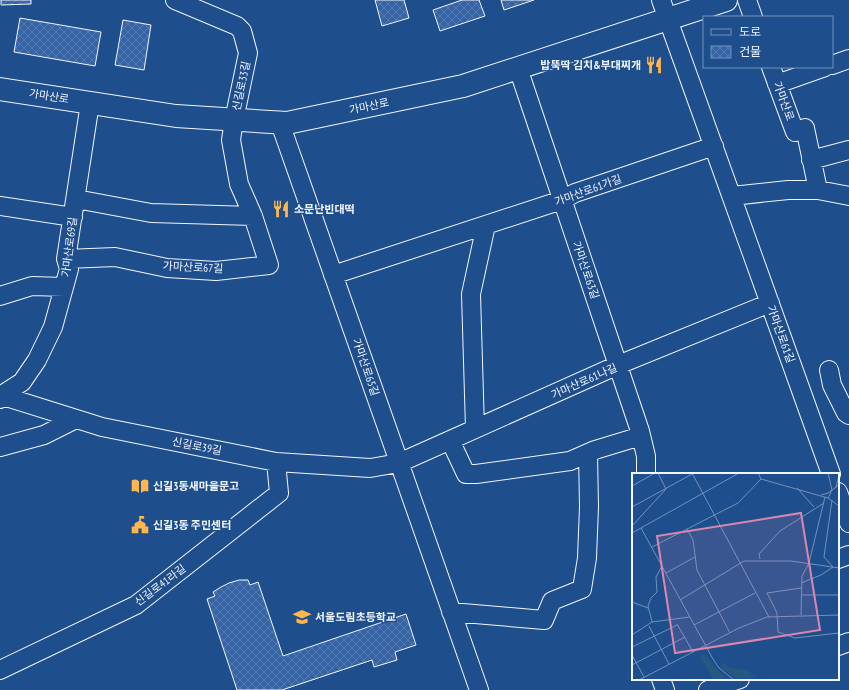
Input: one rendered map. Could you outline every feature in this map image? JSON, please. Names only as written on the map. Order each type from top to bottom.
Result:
[{"type":"main road","name":"가마산로","points":[[0,88],[176,116],[287,123],[463,86],[518,68],[665,10],[726,0]]},
{"type":"street","name":"신길로33길","points":[[175,0],[237,26],[242,31],[248,53],[234,120]]},
{"type":"street","points":[[746,0],[753,16]]},
{"type":"street","name":"가마산로61길","points":[[665,10],[770,303],[828,473]]},
{"type":"street","points":[[833,65],[849,59]]},
{"type":"street","name":"가마산로63길","points":[[518,68],[641,436],[646,456],[646,473]]},
{"type":"street","points":[[774,75],[819,68]]},
{"type":"street","name":"가마산로","points":[[774,75],[795,132],[805,128],[818,190]]},
{"type":"street","name":"가마산로69길","points":[[1,396],[22,382],[37,360],[53,327],[69,269],[66,259],[90,103]]},
{"type":"street","name":"가마산로67길","points":[[66,259],[115,258],[167,268],[216,270],[269,265],[253,216],[239,184],[230,140],[234,120]]},
{"type":"street","name":"가마산로65길","points":[[280,123],[479,690]]},
{"type":"street","name":"가마산로61가길","points":[[333,275],[562,200],[575,193],[714,146]]},
{"type":"street","points":[[811,160],[849,150]]},
{"type":"street","points":[[732,196],[788,190],[818,190],[849,196]]},
{"type":"street","points":[[76,199],[151,213],[253,216]]},
{"type":"street","points":[[0,206],[73,217]]},
{"type":"street","points":[[475,429],[471,294],[486,225]]},
{"type":"street","points":[[0,296],[32,286],[64,287]]},
{"type":"street","name":"가마산로61나길","points":[[399,463],[618,365],[770,303]]},
{"type":"street","points":[[828,370],[832,384],[846,413],[849,415]]},
{"type":"street","name":"신길로39길","points":[[1,396],[102,427],[276,462],[370,468],[399,463]]},
{"type":"street","points":[[0,447],[44,435],[76,419]]},
{"type":"street","points":[[450,440],[466,474],[476,474],[570,461],[594,450],[641,436]]},
{"type":"street","points":[[451,612],[544,620],[552,601],[582,589],[587,558],[589,522],[588,453]]},
{"type":"street","name":"신길로41라길","points":[[0,670],[136,605],[278,493],[276,462]]},
{"type":"street","points":[[839,494],[848,516]]},
{"type":"street","points":[[839,559],[849,555]]},
{"type":"street","points":[[839,646],[849,642]]},
{"type":"street","points":[[661,680],[665,690]]},
{"type":"street","points":[[708,690],[737,680]]},
{"type":"building","points":[[1,0],[31,0],[31,4],[1,5]]},
{"type":"building","points":[[375,0],[404,0],[409,18],[382,26]]},
{"type":"building","points":[[462,0],[479,0],[485,16],[440,31],[433,10]]},
{"type":"building","points":[[501,0],[534,0],[504,10]]},
{"type":"building","points":[[20,18],[101,32],[95,66],[14,52]]},
{"type":"building","points":[[123,20],[151,25],[144,70],[115,65]]},
{"type":"building","points":[[239,580],[248,580],[250,585],[258,582],[283,656],[406,614],[416,645],[395,652],[397,660],[374,667],[372,660],[282,690],[237,690],[207,599],[215,596],[213,592],[221,587]]},
{"type":"place","name":"밥뚝딱 김치&부대찌개","points":[[654,65]]},
{"type":"place","name":"소문난빈대떡","points":[[281,209]]},
{"type":"place","name":"신길3동새마을문고","points":[[140,486]]},
{"type":"place","name":"신길3동 주민센터","points":[[140,525]]},
{"type":"place","name":"서울도림초등학교","points":[[302,617]]}]
